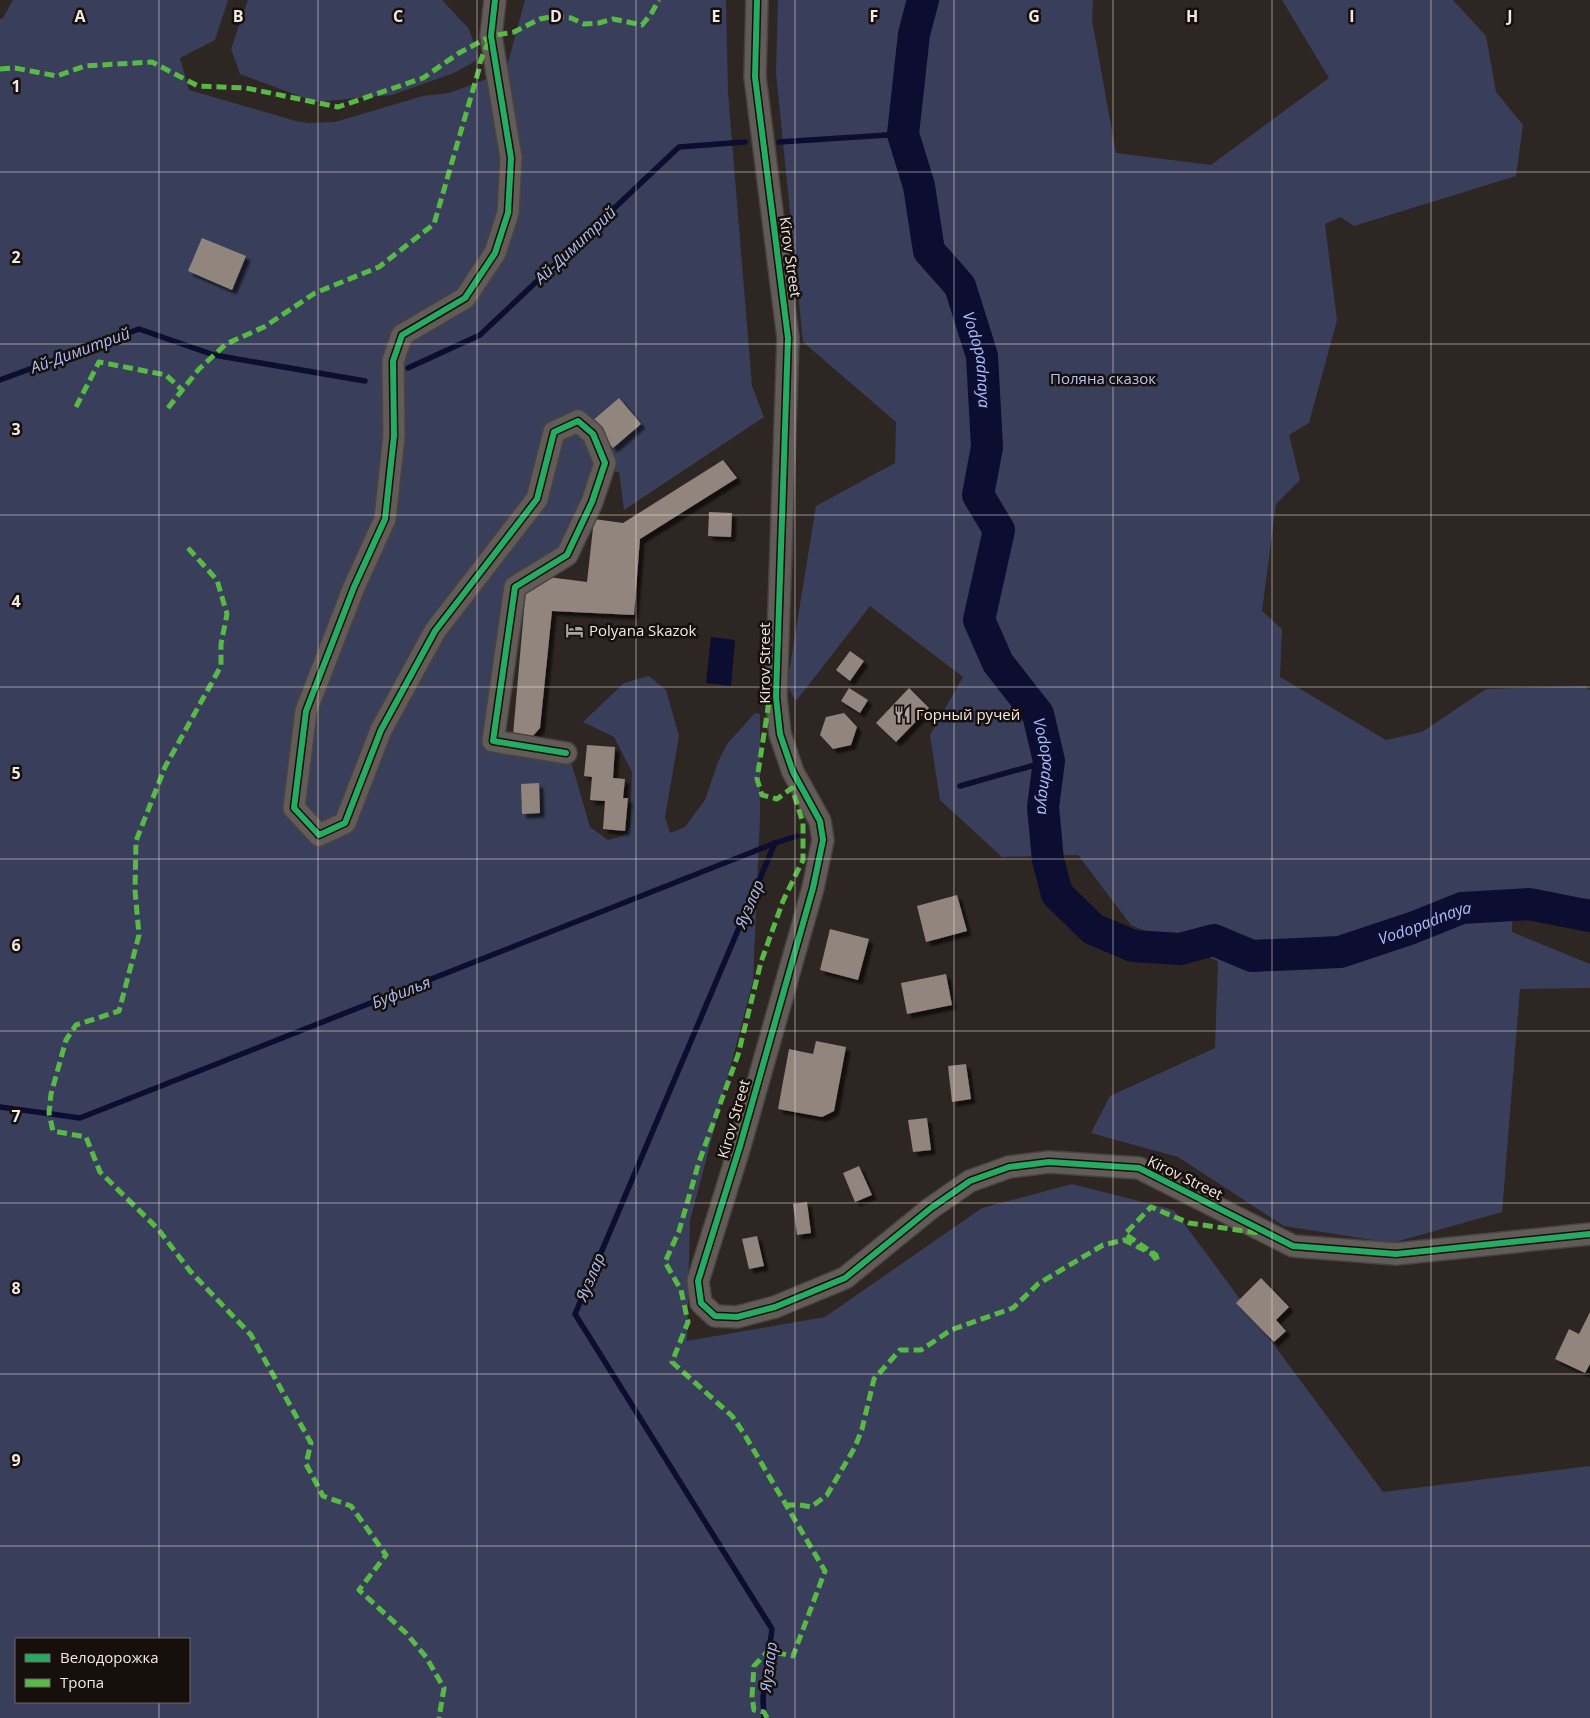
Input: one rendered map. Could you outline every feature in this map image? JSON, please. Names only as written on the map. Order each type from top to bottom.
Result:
[{"type":"street","points":[[495,0],[491,36],[512,158],[508,213],[495,253],[465,298],[402,335],[393,360],[394,436],[385,518],[354,587],[306,711],[294,808],[319,835],[344,823],[381,730],[435,631],[537,499],[554,432],[578,421],[593,434],[605,464],[592,502],[567,555],[515,587],[493,741],[566,753]]},
{"type":"street","name":"Kirov Street","points":[[757,0],[755,77],[788,338],[776,697],[780,734],[790,765],[807,800],[820,821],[823,840],[813,888],[788,977],[740,1146],[698,1281],[701,1303],[715,1316],[737,1317],[775,1307],[845,1278],[931,1208],[970,1181],[1009,1167],[1049,1162],[1139,1168],[1293,1246],[1396,1254],[1590,1234]]},
{"type":"green space","points":[[13,0],[228,0],[215,40],[180,58],[189,90],[308,123],[335,122],[423,96],[449,93],[484,80],[507,66],[525,0],[726,0],[728,93],[752,386],[764,417],[624,510],[619,472],[592,468],[560,553],[508,585],[482,743],[570,758],[590,827],[608,840],[623,836],[630,827],[632,772],[614,737],[583,722],[624,683],[649,676],[666,690],[679,736],[665,817],[670,833],[685,827],[705,800],[718,762],[727,744],[755,713],[760,714],[760,817],[753,981],[690,1221],[687,1341],[825,1317],[982,1208],[1072,1184],[1174,1210],[1383,1492],[1590,1466],[1590,1718],[0,1718],[0,19],[3,18]]},
{"type":"green space","points":[[248,0],[442,0],[469,29],[479,59],[454,73],[392,95],[315,102],[240,74],[231,49]]},
{"type":"green space","name":"Поляна сказок","points":[[778,0],[1093,0],[1092,20],[1116,153],[1211,165],[1329,78],[1282,0],[1453,0],[1486,36],[1496,92],[1523,125],[1516,176],[1354,226],[1340,217],[1325,224],[1337,320],[1309,423],[1289,435],[1300,480],[1276,504],[1262,611],[1282,629],[1280,677],[1386,740],[1422,732],[1486,689],[1585,686],[1590,690],[1590,899],[1513,891],[1512,932],[1590,964],[1590,988],[1520,989],[1502,1212],[1392,1243],[1284,1226],[1178,1157],[1091,1133],[1110,1096],[1215,1048],[1218,961],[1131,925],[1078,855],[1002,857],[940,800],[930,735],[963,677],[870,606],[796,701],[787,685],[816,506],[895,463],[896,422],[803,342],[776,73]]},
{"type":"shaded area","points":[[711,637],[735,640],[731,686],[706,683]]},
{"type":"building","points":[[202,238],[246,256],[232,290],[188,271]]},
{"type":"building","points":[[619,398],[641,424],[613,448],[591,422]]},
{"type":"building","points":[[723,460],[737,478],[640,539],[634,615],[552,611],[540,728],[531,738],[513,735],[526,587],[540,576],[587,582],[594,519],[623,523]]},
{"type":"building","points":[[709,512],[732,513],[731,537],[708,536]]},
{"type":"building","points":[[850,651],[864,661],[850,681],[836,670]]},
{"type":"building","points":[[849,688],[868,700],[860,713],[841,701]]},
{"type":"building","points":[[909,688],[929,708],[896,742],[876,723]]},
{"type":"building","points":[[844,713],[857,727],[851,745],[833,749],[820,735],[826,717]]},
{"type":"building","points":[[587,745],[615,747],[613,778],[625,779],[623,798],[628,798],[625,831],[603,829],[605,801],[590,800],[592,777],[584,776]]},
{"type":"building","points":[[539,783],[540,813],[522,814],[521,784]]},
{"type":"building","points":[[957,895],[967,931],[926,942],[917,906]]},
{"type":"building","points":[[830,929],[869,939],[858,980],[820,970]]},
{"type":"building","points":[[946,974],[952,1005],[907,1014],[901,983]]},
{"type":"building","points":[[816,1041],[846,1047],[834,1111],[822,1117],[778,1109],[789,1049],[813,1054]]},
{"type":"building","points":[[966,1064],[971,1099],[952,1102],[948,1066]]},
{"type":"building","points":[[927,1118],[931,1150],[913,1152],[908,1120]]},
{"type":"building","points":[[859,1166],[872,1195],[855,1202],[843,1173]]},
{"type":"building","points":[[807,1202],[811,1233],[797,1235],[793,1204]]},
{"type":"building","points":[[757,1236],[764,1266],[749,1269],[742,1239]]},
{"type":"building","points":[[1261,1278],[1289,1307],[1276,1320],[1286,1331],[1274,1342],[1236,1303]]},
{"type":"building","points":[[1590,1312],[1590,1364],[1585,1373],[1555,1359],[1569,1329],[1579,1334]]},
{"type":"waterway","name":"Vodopadnaya","points":[[923,0],[914,34],[903,134],[919,186],[929,251],[960,286],[982,356],[987,447],[978,495],[999,530],[979,620],[998,663],[1038,714],[1049,761],[1043,807],[1048,860],[1057,894],[1093,929],[1133,946],[1180,949],[1214,940],[1252,956],[1340,952],[1412,928],[1462,908],[1529,904],[1590,916]]},
{"type":"waterway","name":"Ай-Димитрий","points":[[779,142],[903,134]]},
{"type":"waterway","name":"Ай-Димитрий","points":[[408,368],[480,335],[679,147],[745,142]]},
{"type":"waterway","name":"Ай-Димитрий","points":[[0,380],[139,329],[214,355],[365,381]]},
{"type":"waterway","name":"Яузлар","points":[[960,786],[1049,761]]},
{"type":"waterway","name":"Буфилья","points":[[0,1107],[80,1118],[775,843],[797,836]]},
{"type":"waterway","name":"Яузлар","points":[[764,1718],[763,1698],[772,1629],[575,1314],[775,843]]},
{"type":"marked path","points":[[0,69],[15,68],[57,76],[85,66],[152,62],[198,86],[246,88],[338,107],[423,78],[459,53],[491,36],[514,32],[540,19],[555,16],[571,18],[584,24],[599,23],[613,19],[642,25],[659,0]]},
{"type":"marked path","points":[[168,408],[199,369],[226,344],[264,327],[315,293],[379,267],[434,224],[480,62],[490,38]]},
{"type":"marked path","points":[[76,407],[99,362],[166,375],[182,390]]},
{"type":"marked path","points":[[188,548],[217,580],[227,614],[221,644],[221,666],[165,767],[136,841],[135,890],[139,935],[119,1011],[76,1025],[66,1040],[51,1094],[49,1113],[53,1131],[86,1137],[100,1172],[158,1229],[190,1271],[251,1335],[311,1443],[306,1464],[323,1496],[351,1506],[386,1555],[359,1590],[406,1633],[426,1657],[444,1688],[439,1718]]},
{"type":"marked path","points":[[767,1718],[764,1712],[754,1710],[752,1697],[754,1666],[768,1651],[793,1656],[825,1571],[732,1416],[672,1362],[688,1322],[681,1290],[665,1262],[679,1231],[699,1162],[738,1055],[761,962],[783,901],[803,860],[803,823],[792,788],[777,799],[762,795],[757,779],[771,689]]},
{"type":"marked path","points":[[785,1505],[811,1507],[827,1495],[855,1447],[862,1429],[874,1379],[900,1350],[921,1350],[951,1330],[1013,1308],[1038,1284],[1103,1245],[1124,1240],[1152,1254],[1158,1262],[1156,1255],[1125,1234],[1151,1207],[1189,1223],[1258,1233]]},
{"type":"cycle path","points":[[495,0],[491,36],[511,158],[508,213],[495,253],[465,298],[402,335],[393,361],[394,436],[385,519],[354,587],[306,711],[294,808],[319,835],[345,823],[381,730],[435,631],[537,499],[554,432],[578,421],[593,434],[605,463],[592,502],[567,555],[515,587],[493,741],[566,753]]},
{"type":"cycle path","points":[[757,0],[755,77],[788,338],[776,697],[780,734],[793,772],[820,821],[823,840],[813,888],[740,1146],[698,1281],[701,1303],[715,1316],[737,1317],[775,1307],[845,1278],[931,1208],[970,1181],[1009,1167],[1049,1162],[1139,1168],[1293,1246],[1396,1254],[1590,1234]]},
{"type":"place","name":"Polyana Skazok","points":[[575,631]]},
{"type":"place","name":"Горный ручей","points":[[902,715]]}]
